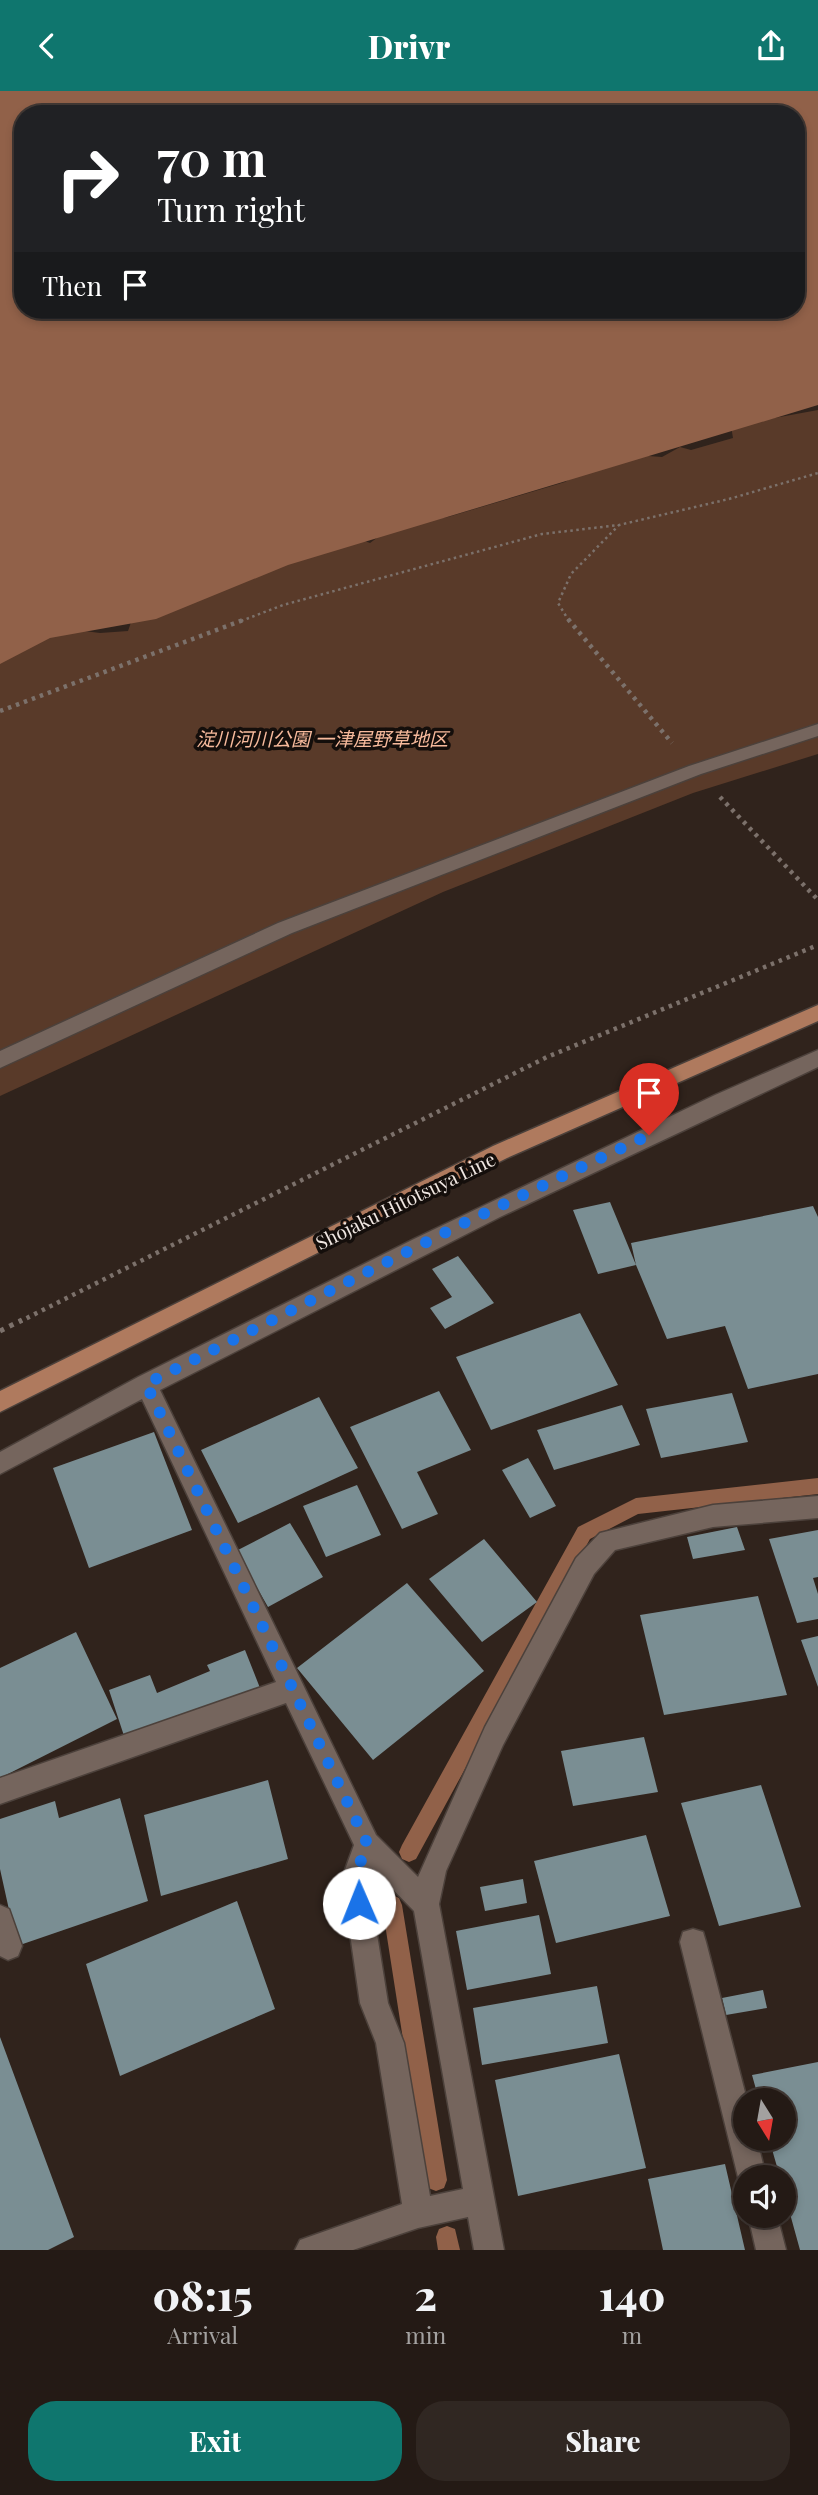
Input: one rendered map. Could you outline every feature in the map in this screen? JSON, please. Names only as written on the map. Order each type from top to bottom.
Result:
[{"type":"main road","name":"Shojaku Hitotsuya Line","points":[[0,1402],[500,1152],[818,1013]]},
{"type":"street","points":[[0,1060],[285,928],[695,770],[818,730]]},
{"type":"street","points":[[0,1464],[146,1384],[462,1224],[766,1079],[818,1058]]},
{"type":"street","points":[[146,1384],[367,1843],[426,1905]]},
{"type":"street","points":[[489,2250],[426,1905],[433,1870],[495,1736],[585,1566],[608,1541],[713,1516],[818,1507]]},
{"type":"street","points":[[0,1791],[293,1688]]},
{"type":"street","points":[[367,1843],[355,1878],[374,2003],[390,2043],[418,2213]]},
{"type":"street","points":[[0,1918],[8,1946]]},
{"type":"street","points":[[693,1942],[749,2165]]},
{"type":"street","points":[[310,2250],[418,2213],[480,2200]]},
{"type":"street","points":[[765,2228],[771,2250]]},
{"type":"path","points":[[0,711],[284,605],[542,534],[619,524],[729,499],[818,473]]},
{"type":"path","points":[[619,524],[571,574],[558,603],[569,621],[695,770],[818,900]]},
{"type":"path","points":[[0,1331],[547,1058],[818,946]]},
{"type":"green space","name":"淀川河川公園 一津屋野草地区","points":[[818,410],[818,754],[693,793],[443,892],[0,1096],[0,651],[61,628],[100,633],[128,631],[136,608],[349,535],[370,543],[393,526],[448,517],[565,482],[594,465],[621,454],[662,457],[680,447],[691,450],[733,438],[731,426]]},
{"type":"shaded area","points":[[0,91],[818,91],[818,405],[288,565],[156,619],[50,638],[0,664]]},
{"type":"building","points":[[610,1202],[636,1265],[598,1274],[573,1210]]},
{"type":"building","points":[[813,1206],[818,1217],[818,1374],[748,1389],[725,1326],[667,1339],[636,1265],[631,1243]]},
{"type":"building","points":[[458,1256],[494,1303],[445,1329],[430,1308],[452,1297],[432,1269]]},
{"type":"building","points":[[580,1313],[618,1385],[491,1430],[456,1357]]},
{"type":"building","points":[[439,1391],[471,1450],[417,1472],[438,1514],[402,1529],[350,1427]]},
{"type":"building","points":[[732,1393],[748,1442],[661,1458],[646,1409]]},
{"type":"building","points":[[319,1397],[358,1468],[238,1523],[201,1450]]},
{"type":"building","points":[[622,1405],[640,1445],[554,1470],[537,1430]]},
{"type":"building","points":[[154,1432],[192,1530],[89,1568],[53,1468]]},
{"type":"building","points":[[528,1458],[556,1506],[530,1518],[502,1470]]},
{"type":"building","points":[[357,1485],[381,1535],[326,1557],[303,1506]]},
{"type":"building","points":[[290,1523],[323,1577],[268,1607],[236,1551]]},
{"type":"building","points":[[737,1527],[745,1550],[693,1559],[687,1537]]},
{"type":"building","points":[[818,1530],[818,1577],[813,1578],[818,1594],[818,1619],[797,1623],[769,1539]]},
{"type":"building","points":[[484,1539],[537,1602],[482,1642],[429,1579]]},
{"type":"building","points":[[407,1583],[484,1671],[373,1760],[297,1668]]},
{"type":"building","points":[[758,1596],[787,1695],[664,1715],[640,1615]]},
{"type":"building","points":[[76,1632],[117,1719],[0,1778],[0,1668]]},
{"type":"building","points":[[818,1636],[818,1687],[801,1640]]},
{"type":"building","points":[[245,1650],[262,1693],[126,1742],[109,1690],[150,1675],[157,1693],[210,1671],[207,1665]]},
{"type":"building","points":[[644,1737],[658,1792],[573,1806],[561,1751]]},
{"type":"building","points":[[268,1780],[288,1859],[161,1896],[144,1815]]},
{"type":"building","points":[[761,1785],[801,1907],[719,1926],[681,1803]]},
{"type":"building","points":[[120,1798],[148,1901],[17,1946],[0,1869],[0,1819],[55,1801],[59,1818]]},
{"type":"building","points":[[646,1835],[670,1916],[556,1943],[534,1861]]},
{"type":"building","points":[[523,1879],[527,1903],[485,1911],[480,1887]]},
{"type":"building","points":[[237,1901],[275,2009],[120,2076],[86,1964]]},
{"type":"building","points":[[539,1915],[551,1974],[467,1990],[456,1931]]},
{"type":"building","points":[[597,1986],[608,2043],[482,2065],[473,2008]]},
{"type":"building","points":[[763,1990],[767,2008],[726,2015],[722,1998]]},
{"type":"building","points":[[0,2037],[74,2237],[48,2250],[0,2250]]},
{"type":"building","points":[[619,2054],[646,2168],[518,2196],[495,2080]]},
{"type":"building","points":[[818,2062],[818,2250],[800,2250],[794,2228],[796,2165],[777,2165],[772,2151],[796,2151],[796,2088],[756,2088],[752,2075]]},
{"type":"building","points":[[725,2164],[733,2198],[733,2228],[740,2228],[745,2250],[663,2250],[648,2179]]},
{"type":"waterway","points":[[409,1852],[584,1533],[636,1506],[818,1486]]},
{"type":"waterway","points":[[392,1905],[436,2180]]},
{"type":"waterway","points":[[447,2237],[449,2250]]},
{"type":"route","points":[[359,1903],[355,1878],[367,1843],[146,1384],[462,1224],[649,1135]]}]
